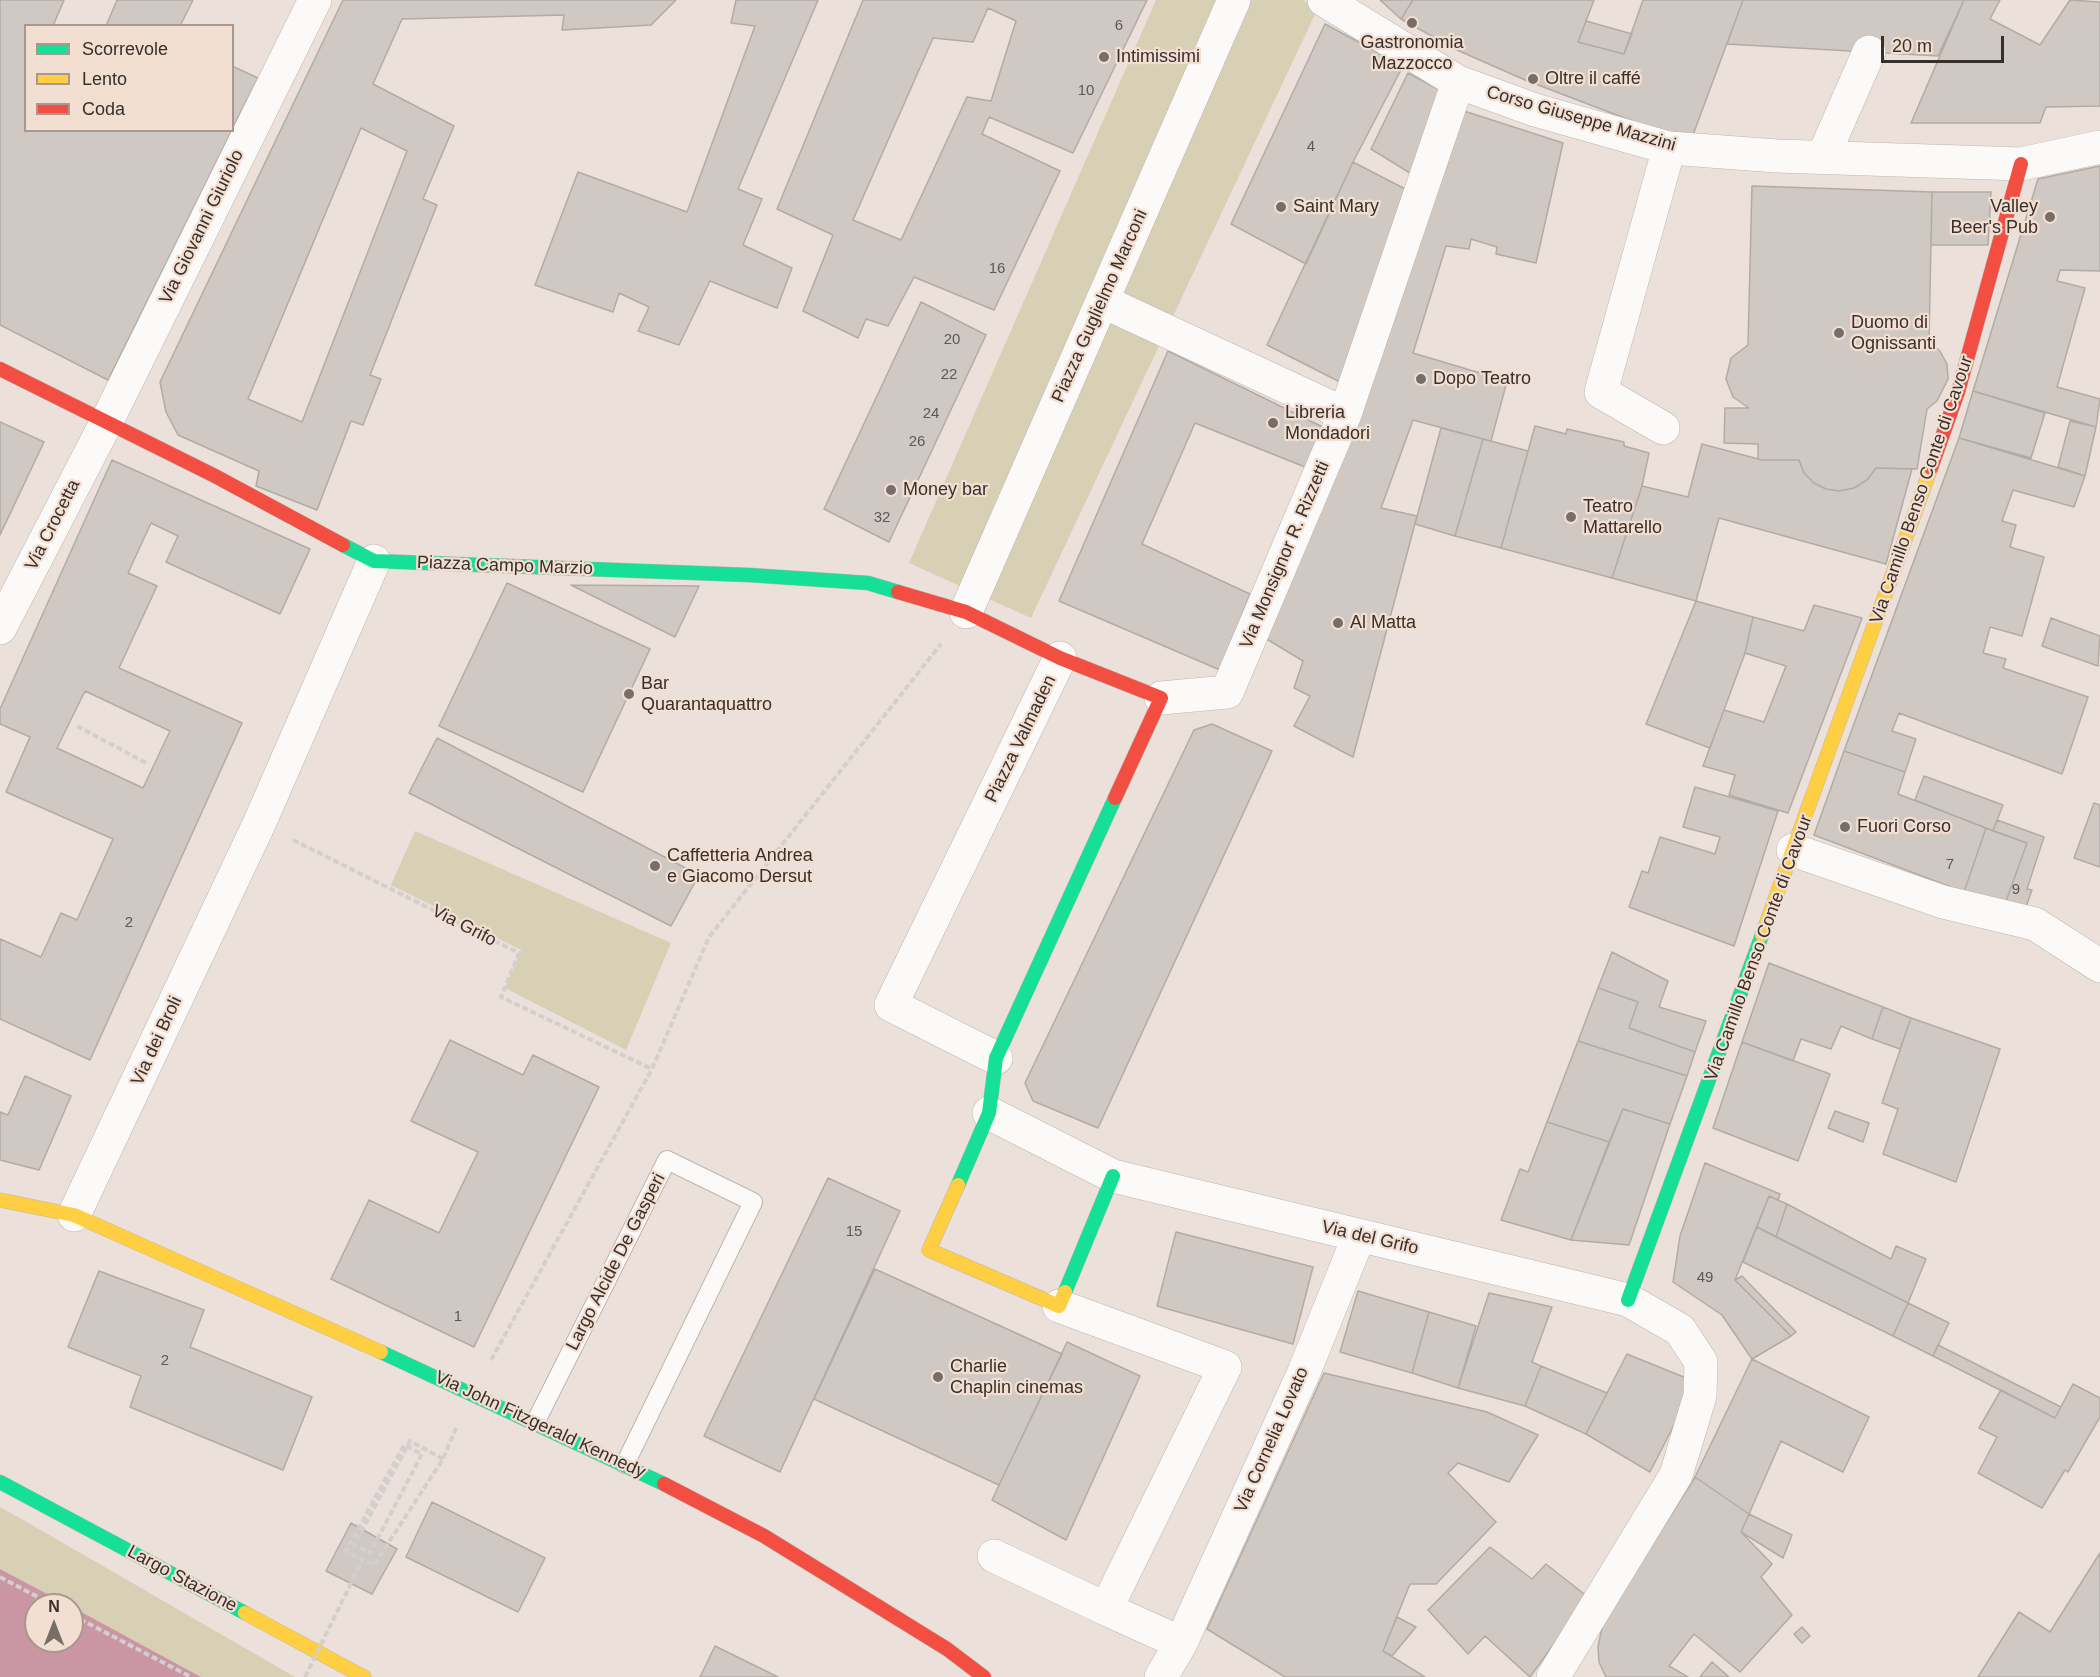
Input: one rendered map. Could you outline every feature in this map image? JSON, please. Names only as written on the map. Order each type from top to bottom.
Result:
[{"type":"street","name":"Via Giovanni Giuriolo","points":[[106,423],[315,0]]},
{"type":"street","name":"Piazza Guglielmo Marconi","points":[[966,612],[1234,0]]},
{"type":"street","name":"Corso Giuseppe Mazzini","points":[[1325,1],[1458,82],[1534,110],[1669,148],[1823,157],[2020,164],[2100,147]]},
{"type":"street","points":[[1823,157],[1869,52]]},
{"type":"street","name":"Via Monsignor R. Rizzetti","points":[[1161,699],[1227,692],[1345,414],[1458,82]]},
{"type":"street","points":[[1663,428],[1601,393],[1669,148]]},
{"type":"street","name":"Via Camillo Benso Conte di Cavour","points":[[1628,1299],[1707,1091],[1890,588],[1958,393],[2020,164]]},
{"type":"street","points":[[1102,302],[1345,414]]},
{"type":"street","points":[[0,369],[215,476],[374,561],[259,824]]},
{"type":"street","name":"Via Crocetta","points":[[0,628],[106,423]]},
{"type":"street","name":"Piazza Campo Marzio","points":[[374,561],[749,575],[868,584],[966,612],[1060,658]]},
{"type":"street","name":"Piazza Valmaden","points":[[996,1058],[891,1005],[1060,658],[1161,699]]},
{"type":"street","points":[[1106,1609],[1225,1367],[1059,1306],[929,1250],[989,1113],[996,1058],[1161,699]]},
{"type":"street","name":"Via dei Broli","points":[[74,1215],[259,824]]},
{"type":"street","points":[[1793,850],[1943,902],[2036,924],[2100,966]]},
{"type":"street","name":"Via del Grifo","points":[[989,1113],[1113,1176],[1628,1299]]},
{"type":"street","points":[[1059,1306],[1113,1176]]},
{"type":"street","name":"Via John Fitzgerald Kennedy","points":[[0,1200],[74,1215],[536,1421],[625,1464],[764,1536],[947,1649],[984,1677]]},
{"type":"street","name":"Via Cornelia Lovato","points":[[1161,1677],[1181,1643],[1304,1372],[1359,1236]]},
{"type":"street","points":[[1553,1677],[1676,1475],[1700,1396],[1701,1362],[1680,1330],[1628,1299]]},
{"type":"street","name":"Largo Stazione","points":[[0,1482],[364,1677]]},
{"type":"street","points":[[994,1556],[1181,1643]]},
{"type":"lane","name":"Largo Alcide De Gasperi","points":[[536,1421],[667,1160],[753,1202],[625,1464]]},
{"type":"path","points":[[472,1393],[652,1069],[709,937],[966,612]]},
{"type":"path","points":[[77,726],[148,764]]},
{"type":"path","name":"Via Grifo","points":[[259,824],[519,953],[501,997],[652,1069]]},
{"type":"path","points":[[370,1553],[422,1454],[404,1445],[346,1551],[374,1565],[443,1459],[410,1441],[354,1545],[370,1553],[379,1557]]},
{"type":"path","points":[[305,1677],[363,1559]]},
{"type":"path","points":[[0,1577],[30,1593]]},
{"type":"path","points":[[84,1621],[191,1677]]},
{"type":"shaded area","points":[[1156,0],[1303,0],[1318,8],[1031,618],[909,563]]},
{"type":"shaded area","points":[[415,831],[671,943],[626,1050],[505,988],[521,950],[391,885]]},
{"type":"shaded area","points":[[0,1507],[295,1677],[201,1677],[84,1614],[84,1593],[45,1593],[0,1569]]},
{"type":"shaded area","points":[[0,1569],[45,1593],[24,1593],[24,1653],[84,1653],[84,1614],[201,1677],[0,1677]]},
{"type":"building","points":[[0,0],[64,0],[54,24],[24,24],[24,132],[231,132],[108,380],[0,325]]},
{"type":"building","points":[[117,0],[193,0],[181,24],[107,24]]},
{"type":"building","points":[[343,0],[676,0],[651,25],[562,30],[564,15],[402,19],[373,84],[454,126],[423,199],[437,205],[370,375],[381,379],[363,425],[351,421],[317,510],[256,486],[259,471],[178,435],[166,412],[160,382]],"holes":[[[361,128],[407,151],[302,422],[248,399]]]},
{"type":"building","points":[[736,0],[818,0],[738,189],[762,199],[743,245],[792,268],[777,308],[710,281],[679,345],[638,331],[649,307],[619,293],[613,312],[535,285],[578,172],[687,212],[755,26],[731,23]]},
{"type":"building","points":[[863,0],[1147,0],[1073,153],[989,117],[982,134],[1060,171],[994,310],[914,277],[888,326],[866,319],[858,338],[803,311],[833,235],[777,209]],"holes":[[[988,8],[1016,21],[991,101],[967,97],[901,240],[853,220],[933,38],[973,42]]]},
{"type":"building","points":[[1380,0],[1413,0],[1401,19]]},
{"type":"building","points":[[1413,0],[1594,0],[1578,42],[1624,54],[1643,0],[1743,0],[1690,143],[1525,80],[1457,50],[1401,19]]},
{"type":"building","points":[[1743,0],[1964,0],[1938,56],[1727,44]]},
{"type":"building","points":[[1964,0],[2000,0],[1990,19],[2040,45],[2070,0],[2100,2],[2100,106],[2046,107],[2040,123],[1911,123]]},
{"type":"building","points":[[1586,21],[1632,34],[1624,54],[1578,42]]},
{"type":"building","points":[[1325,24],[1403,66],[1353,162],[1306,264],[1231,224]]},
{"type":"building","points":[[234,67],[258,78],[234,125]]},
{"type":"building","points":[[1408,73],[1449,95],[1418,178],[1371,149]]},
{"type":"building","points":[[1461,110],[1563,143],[1536,263],[1496,254],[1497,247],[1471,239],[1469,249],[1446,246],[1413,353],[1507,381],[1491,441],[1413,420],[1381,508],[1417,516],[1353,757],[1294,726],[1310,696],[1294,688],[1303,661],[1265,638]]},
{"type":"building","points":[[1353,162],[1411,192],[1342,383],[1267,345]]},
{"type":"building","points":[[2100,166],[2100,271],[2060,270],[2057,281],[2085,288],[2057,387],[2100,399],[2096,427],[1973,391],[2038,179]]},
{"type":"building","name":"Duomo di Ognissanti","points":[[1752,186],[1932,192],[1929,342],[1940,351],[1947,364],[1948,379],[1937,401],[1927,409],[1917,469],[1876,468],[1867,480],[1854,488],[1839,491],[1826,489],[1814,483],[1804,473],[1799,460],[1762,460],[1758,459],[1758,444],[1724,443],[1725,408],[1749,408],[1733,397],[1726,379],[1731,358],[1748,345]]},
{"type":"building","points":[[1932,192],[1991,192],[1988,245],[1931,245]]},
{"type":"building","points":[[921,302],[986,335],[889,542],[824,509]]},
{"type":"building","points":[[1168,351],[1327,429],[1310,469],[1195,423],[1142,544],[1250,594],[1220,670],[1059,601]]},
{"type":"building","points":[[1973,391],[2045,413],[2031,458],[1959,438]]},
{"type":"building","points":[[2070,421],[2096,427],[2085,476],[2058,467]]},
{"type":"building","points":[[0,422],[44,442],[0,535]]},
{"type":"building","name":"Teatro Mattarello","points":[[1535,426],[1566,434],[1567,429],[1624,442],[1624,446],[1649,453],[1642,486],[1612,578],[1501,548]]},
{"type":"building","points":[[1441,428],[1483,439],[1455,536],[1415,524]]},
{"type":"building","points":[[1959,438],[2085,476],[2074,507],[2013,490],[2002,521],[2016,525],[2010,547],[2044,557],[2022,636],[1990,627],[1983,653],[2006,659],[2003,668],[2088,697],[2062,774],[1899,713],[1892,731],[1916,739],[1905,772],[1844,751]]},
{"type":"building","points":[[1483,439],[1528,451],[1501,548],[1455,536]]},
{"type":"building","points":[[1702,444],[1762,460],[1799,460],[1804,473],[1814,483],[1826,489],[1839,491],[1854,488],[1867,480],[1876,468],[1912,469],[1886,564],[1719,518],[1696,601],[1612,578],[1642,486],[1688,497]]},
{"type":"building","points":[[112,460],[310,549],[280,614],[166,562],[178,536],[151,523],[128,573],[157,586],[119,668],[242,723],[90,1060],[0,1019],[0,939],[41,957],[61,913],[77,920],[113,839],[6,792],[30,737],[0,724],[0,709]],"holes":[[[85,691],[170,731],[143,788],[57,748]]]},
{"type":"building","points":[[507,583],[650,649],[583,792],[439,726]]},
{"type":"building","points":[[571,585],[699,586],[675,637]]},
{"type":"building","points":[[1696,601],[1753,617],[1745,653],[1710,748],[1646,724]]},
{"type":"building","points":[[1814,605],[1862,618],[1788,813],[1729,795],[1735,775],[1703,766],[1724,710],[1764,722],[1786,666],[1745,653],[1753,617],[1804,631]]},
{"type":"building","points":[[2051,618],[2100,636],[2098,666],[2042,646]]},
{"type":"building","points":[[1212,724],[1272,751],[1098,1128],[1033,1101],[1025,1083],[1194,730]]},
{"type":"building","points":[[437,738],[699,875],[671,926],[409,793]]},
{"type":"building","points":[[1844,751],[1905,772],[1898,794],[1986,828],[1964,892],[1814,835]]},
{"type":"building","points":[[1924,776],[2003,805],[1993,831],[1915,800]]},
{"type":"building","points":[[1695,787],[1778,811],[1734,946],[1629,907],[1642,871],[1648,873],[1660,837],[1715,854],[1720,837],[1683,827]]},
{"type":"building","points":[[2094,803],[2100,805],[2100,867],[2074,858]]},
{"type":"building","points":[[1997,820],[2044,837],[2027,889],[2032,890],[2023,915],[2004,907],[2027,843],[1993,831]]},
{"type":"building","points":[[1986,828],[2027,843],[2004,907],[1964,892]]},
{"type":"building","points":[[1612,952],[1668,981],[1659,1007],[1706,1021],[1695,1052],[1629,1028],[1638,1002],[1598,988]]},
{"type":"building","points":[[1769,963],[1883,1007],[1872,1039],[1841,1026],[1831,1049],[1801,1039],[1793,1061],[1742,1042]]},
{"type":"building","points":[[1598,988],[1638,1002],[1629,1028],[1695,1052],[1687,1076],[1578,1041]]},
{"type":"building","points":[[1883,1007],[1911,1018],[1900,1049],[1872,1039]]},
{"type":"building","points":[[1911,1018],[2000,1049],[1956,1182],[1883,1154],[1898,1109],[1882,1103]]},
{"type":"building","points":[[450,1040],[523,1075],[533,1055],[599,1087],[474,1347],[331,1279],[369,1200],[439,1233],[478,1152],[411,1121]]},
{"type":"building","points":[[1578,1041],[1687,1076],[1670,1124],[1623,1109],[1609,1142],[1547,1122]]},
{"type":"building","points":[[1742,1042],[1830,1074],[1798,1161],[1713,1128]]},
{"type":"building","points":[[25,1076],[71,1096],[39,1170],[0,1160],[0,1112],[8,1115]]},
{"type":"building","points":[[1623,1109],[1670,1124],[1629,1245],[1571,1240]]},
{"type":"building","points":[[1835,1111],[1869,1123],[1863,1142],[1828,1128]]},
{"type":"building","points":[[1547,1122],[1609,1142],[1571,1240],[1501,1220],[1520,1169],[1528,1172]]},
{"type":"building","points":[[1705,1163],[1780,1194],[1778,1200],[1769,1196],[1735,1280],[1791,1336],[1752,1359],[1722,1315],[1673,1282],[1680,1236]]},
{"type":"building","points":[[828,1178],[900,1211],[780,1472],[704,1436]]},
{"type":"building","points":[[1769,1196],[1787,1204],[1776,1237],[1757,1227]]},
{"type":"building","points":[[1787,1204],[1891,1259],[1896,1246],[1926,1259],[1908,1303],[1776,1237]]},
{"type":"building","points":[[1757,1227],[1908,1303],[1893,1336],[1743,1262]]},
{"type":"building","points":[[1176,1232],[1313,1267],[1293,1344],[1157,1306]]},
{"type":"building","name":"Charlie Chaplin cinemas","points":[[875,1269],[1062,1354],[999,1485],[814,1399]]},
{"type":"building","points":[[99,1271],[204,1310],[190,1347],[312,1397],[283,1470],[130,1407],[141,1376],[68,1347]]},
{"type":"building","points":[[1742,1276],[1796,1332],[1791,1336],[1735,1280]]},
{"type":"building","points":[[1358,1291],[1429,1312],[1412,1373],[1340,1352]]},
{"type":"building","points":[[1489,1293],[1552,1307],[1532,1362],[1541,1366],[1525,1406],[1458,1388]]},
{"type":"building","points":[[1908,1303],[1949,1323],[1933,1356],[1893,1336]]},
{"type":"building","points":[[1429,1312],[1476,1326],[1458,1388],[1412,1373]]},
{"type":"building","points":[[1067,1342],[1140,1376],[1066,1540],[992,1500]]},
{"type":"building","points":[[1938,1345],[2061,1407],[2055,1418],[1933,1356]]},
{"type":"building","points":[[1627,1354],[1696,1382],[1650,1472],[1586,1434]]},
{"type":"building","points":[[1752,1359],[1869,1417],[1843,1472],[1781,1441],[1749,1514],[1695,1477]]},
{"type":"building","points":[[1541,1366],[1607,1393],[1586,1434],[1525,1406]]},
{"type":"building","points":[[1324,1373],[1487,1412],[1538,1435],[1509,1482],[1458,1463],[1448,1473],[1496,1522],[1436,1584],[1410,1584],[1383,1651],[1425,1677],[1285,1677],[1207,1629]]},
{"type":"building","points":[[2073,1384],[2100,1398],[2100,1417],[2068,1472],[2065,1470],[2042,1508],[1978,1473],[1997,1437],[1979,1428],[2001,1390],[2055,1418]]},
{"type":"building","points":[[1695,1477],[1749,1514],[1741,1532],[1772,1564],[1761,1577],[1792,1615],[1740,1672],[1694,1634],[1669,1666],[1688,1677],[1606,1677],[1599,1662],[1598,1647],[1603,1623]]},
{"type":"building","points":[[432,1502],[545,1558],[518,1612],[406,1557]]},
{"type":"building","points":[[1749,1514],[1792,1535],[1783,1558],[1741,1532]]},
{"type":"building","points":[[351,1523],[397,1549],[372,1594],[326,1571]]},
{"type":"building","points":[[1490,1547],[1532,1579],[1546,1564],[1588,1597],[1530,1677],[1485,1636],[1468,1654],[1428,1610]]},
{"type":"building","points":[[2100,1553],[2100,1677],[1978,1677],[2019,1612],[2050,1632]]},
{"type":"building","points":[[1397,1617],[1416,1627],[1392,1656],[1383,1651]]},
{"type":"building","points":[[1802,1627],[1810,1636],[1802,1643],[1794,1634]]},
{"type":"building","points":[[715,1646],[778,1677],[700,1677]]},
{"type":"building","points":[[1712,1662],[1729,1677],[1700,1677]]},
{"type":"traffic: fast","points":[[343,545],[374,561],[749,575],[868,583],[898,592]]},
{"type":"traffic: fast","points":[[958,1185],[989,1113],[996,1058],[1115,798]]},
{"type":"traffic: fast","points":[[1628,1300],[1762,935]]},
{"type":"traffic: fast","points":[[1065,1292],[1113,1176]]},
{"type":"traffic: fast","points":[[381,1352],[664,1484]]},
{"type":"traffic: fast","points":[[0,1482],[245,1613]]},
{"type":"traffic: slow","points":[[1762,935],[1931,468]]},
{"type":"traffic: slow","points":[[958,1185],[929,1250],[1059,1306],[1065,1292]]},
{"type":"traffic: slow","points":[[0,1200],[74,1215],[381,1352]]},
{"type":"traffic: slow","points":[[245,1613],[364,1677]]},
{"type":"traffic: jam","points":[[1931,468],[1958,392],[2021,164]]},
{"type":"traffic: jam","points":[[0,369],[215,476],[343,545]]},
{"type":"traffic: jam","points":[[898,592],[966,612],[1060,658],[1161,698],[1115,798]]},
{"type":"traffic: jam","points":[[664,1484],[764,1536],[947,1649],[984,1677]]},
{"type":"place","name":"Gastronomia Mazzocco","points":[[1412,23]]},
{"type":"place","name":"Intimissimi","points":[[1104,57]]},
{"type":"place","name":"Oltre il caffé","points":[[1533,79]]},
{"type":"place","name":"Saint Mary","points":[[1281,207]]},
{"type":"place","name":"Valley Beer's Pub","points":[[2050,217]]},
{"type":"place","name":"Duomo di Ognissanti","points":[[1839,333]]},
{"type":"place","name":"Dopo Teatro","points":[[1421,379]]},
{"type":"place","name":"Libreria Mondadori","points":[[1273,423]]},
{"type":"place","name":"Money bar","points":[[891,490]]},
{"type":"place","name":"Teatro Mattarello","points":[[1571,517]]},
{"type":"place","name":"Al Matta","points":[[1338,623]]},
{"type":"place","name":"Bar Quarantaquattro","points":[[629,694]]},
{"type":"place","name":"Fuori Corso","points":[[1845,827]]},
{"type":"place","name":"Caffetteria Andrea e Giacomo Dersut","points":[[655,866]]},
{"type":"place","name":"Charlie Chaplin cinemas","points":[[938,1377]]}]
